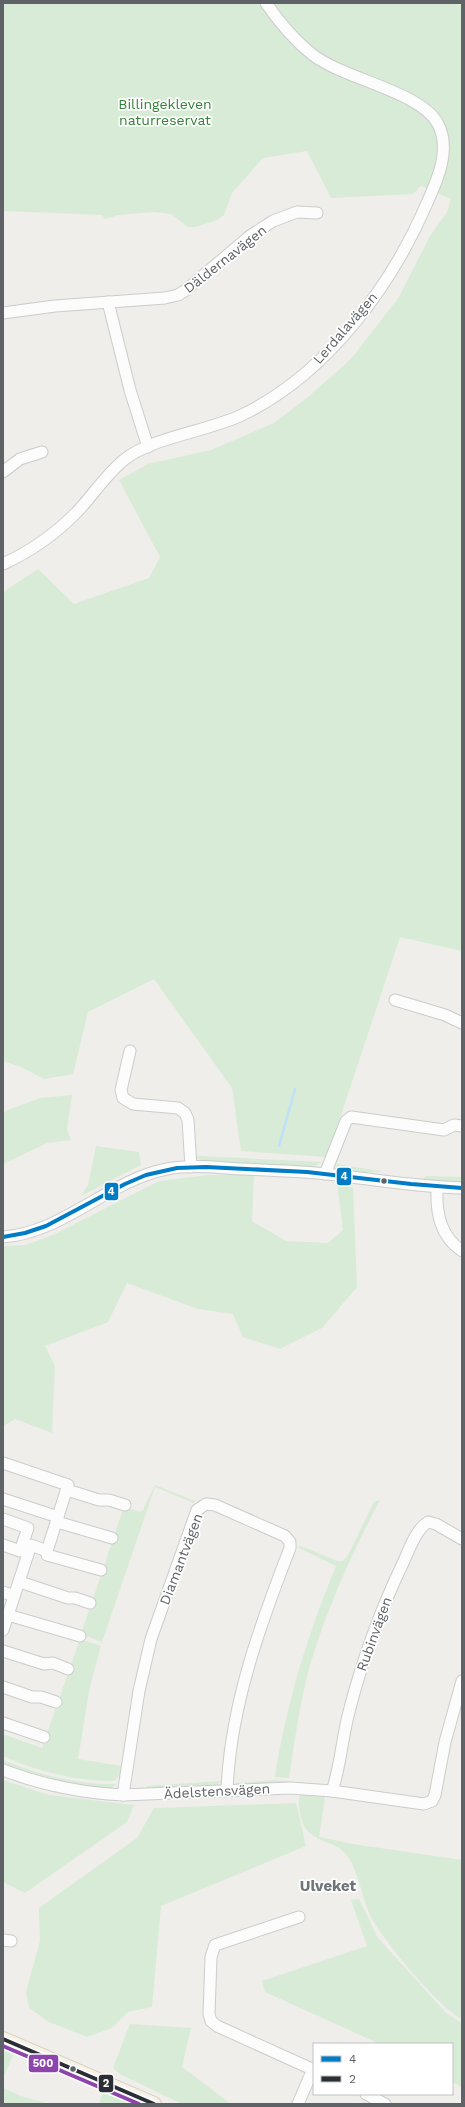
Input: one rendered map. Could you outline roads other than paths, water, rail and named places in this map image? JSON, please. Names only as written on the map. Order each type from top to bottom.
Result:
[{"type":"main road","points":[[3,2039],[154,2104]]},
{"type":"street","name":"Lerdalavägen","points":[[3,564],[20,556],[55,532],[76,513],[103,480],[126,458],[148,447],[242,415],[289,387],[318,361],[359,317],[399,260],[416,229],[433,191],[444,153],[442,135],[434,117],[422,105],[350,76],[314,55],[287,30],[266,3]]},
{"type":"street","name":"Däldernavägen","points":[[3,313],[108,302],[165,298],[178,295],[195,284],[250,236],[273,221],[297,212],[316,213]]},
{"type":"street","points":[[108,302],[130,390],[148,447]]},
{"type":"street","points":[[3,472],[20,459],[42,452]]},
{"type":"street","points":[[395,1000],[462,1023]]},
{"type":"street","points":[[130,1051],[121,1090],[123,1098],[133,1104],[178,1108],[185,1113],[188,1120],[191,1167]]},
{"type":"street","points":[[325,1174],[346,1121],[351,1117],[444,1130],[454,1125],[462,1126]]},
{"type":"street","points":[[3,1237],[24,1234],[42,1227],[136,1180],[167,1169],[191,1167],[325,1174],[437,1188],[462,1188]]},
{"type":"street","points":[[437,1188],[437,1209],[442,1229],[454,1245],[462,1251]]},
{"type":"street","points":[[3,1463],[68,1485],[68,1490],[46,1551]]},
{"type":"street","points":[[68,1490],[99,1500],[109,1500],[125,1505]]},
{"type":"street","points":[[3,1499],[58,1520],[112,1538]]},
{"type":"street","name":"Diamantvägen","points":[[123,1795],[139,1691],[152,1639],[198,1510],[206,1504],[215,1505],[285,1536],[290,1542],[290,1548],[266,1610],[249,1667],[236,1724],[227,1791]]},
{"type":"street","points":[[3,1519],[28,1528],[27,1544],[20,1582],[3,1629]]},
{"type":"street","name":"Rubinvägen","points":[[332,1792],[349,1709],[360,1673],[392,1584],[409,1550],[423,1526],[428,1522],[436,1524],[462,1538]]},
{"type":"street","points":[[3,1545],[20,1551],[27,1544]]},
{"type":"street","points":[[27,1544],[46,1551],[47,1555],[101,1570]]},
{"type":"street","points":[[20,1582],[68,1598],[75,1598],[90,1603]]},
{"type":"street","points":[[3,1592],[14,1596]]},
{"type":"street","points":[[8,1615],[80,1636]]},
{"type":"street","points":[[3,1650],[44,1664],[52,1663],[68,1669]]},
{"type":"street","name":"Ädelstensvägen","points":[[3,1770],[49,1785],[77,1791],[123,1795],[290,1788],[424,1804],[432,1801],[435,1795],[445,1742],[462,1681]]},
{"type":"street","points":[[3,1687],[32,1697],[41,1697],[56,1702]]},
{"type":"street","points":[[3,1723],[44,1737]]},
{"type":"street","points":[[299,1917],[215,1945],[211,1957],[209,2014],[211,2021],[217,2026],[313,2069]]},
{"type":"street","points":[[298,2104],[313,2071]]},
{"type":"street","points":[[368,2095],[385,2104]]},
{"type":"waterway","points":[[279,1146],[295,1089]]},
{"type":"district","name":"Ulveket","points":[[328,1886]]},
{"type":"park label","name":"Billingekleven naturreservat","points":[[165,112]]}]
